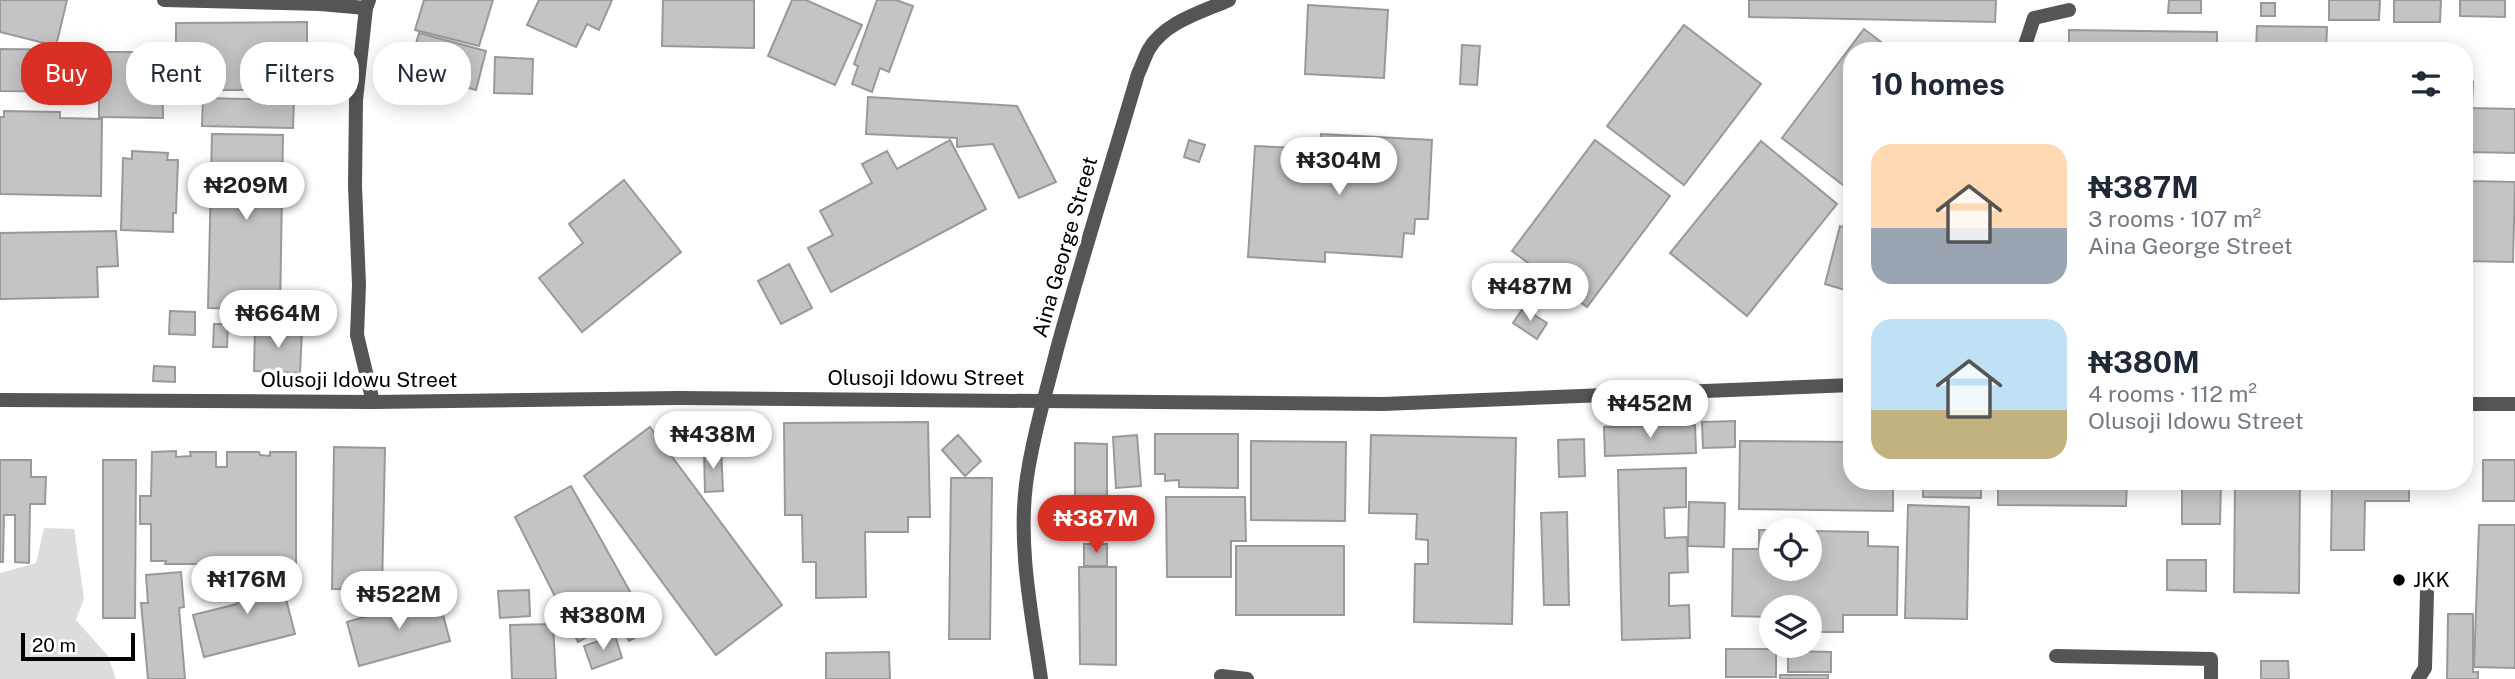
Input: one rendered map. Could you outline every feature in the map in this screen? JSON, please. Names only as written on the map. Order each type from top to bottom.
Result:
[{"type":"street","points":[[164,0],[368,4],[356,100],[355,186],[359,285],[357,335],[373,402]]},
{"type":"street","name":"Aina George Street","points":[[1041,679],[1026,570],[1026,483],[1073,289],[1139,74],[1150,48],[1161,35],[1179,22],[1229,0]]},
{"type":"street","points":[[2026,42],[2034,18],[2069,10]]},
{"type":"street","name":"Olusoji Idowu Street","points":[[0,400],[373,402],[679,398],[1383,404],[1843,386]]},
{"type":"street","points":[[2473,404],[2515,404]]},
{"type":"street","points":[[2418,679],[2425,668],[2427,592]]},
{"type":"street","points":[[2056,656],[2211,659],[2211,679]]},
{"type":"street","points":[[1222,676],[1247,679]]},
{"type":"shaded area","points":[[44,528],[74,529],[84,598],[76,620],[108,656],[116,679],[0,679],[0,573],[36,563]]},
{"type":"building","points":[[0,0],[67,0],[57,42],[40,42],[0,32]]},
{"type":"building","points":[[424,0],[493,0],[479,46],[415,30]]},
{"type":"building","points":[[539,0],[612,0],[599,30],[587,24],[576,47],[527,25]]},
{"type":"building","points":[[663,0],[754,0],[754,48],[662,46]]},
{"type":"building","points":[[792,0],[806,0],[862,25],[835,85],[768,56]]},
{"type":"building","points":[[877,0],[896,0],[913,6],[889,72],[880,68],[872,92],[852,84],[858,66],[854,64]]},
{"type":"building","points":[[1749,0],[1996,0],[1995,22],[1749,17]]},
{"type":"building","points":[[2169,0],[2201,0],[2201,13],[2168,13]]},
{"type":"building","points":[[2329,0],[2380,0],[2379,20],[2329,20]]},
{"type":"building","points":[[2394,0],[2441,0],[2440,22],[2394,22]]},
{"type":"building","points":[[2460,0],[2505,0],[2505,17],[2460,16]]},
{"type":"building","points":[[2261,3],[2275,3],[2275,16],[2261,16]]},
{"type":"building","points":[[1308,5],[1388,10],[1384,78],[1305,74]]},
{"type":"building","points":[[307,22],[307,42],[240,42],[240,90],[226,90],[226,42],[176,42],[176,23]]},
{"type":"building","points":[[1684,25],[1761,84],[1684,185],[1607,126]]},
{"type":"building","points":[[2257,26],[2327,27],[2326,42],[2256,42]]},
{"type":"building","points":[[1864,29],[1881,42],[1854,42]]},
{"type":"building","points":[[2069,30],[2217,32],[2217,42],[2069,42]]},
{"type":"building","points":[[419,33],[452,42],[416,42]]},
{"type":"building","points":[[1462,45],[1480,46],[1477,85],[1460,84]]},
{"type":"building","points":[[471,47],[486,51],[476,90],[471,89]]},
{"type":"building","points":[[0,49],[21,49],[21,91],[0,91]]},
{"type":"building","points":[[112,52],[126,52],[126,105],[163,105],[163,118],[99,117],[99,105],[112,105]]},
{"type":"building","points":[[495,57],[533,59],[532,94],[494,93]]},
{"type":"building","points":[[1843,57],[1843,185],[1782,138]]},
{"type":"building","points":[[868,97],[1017,106],[1056,182],[1019,198],[993,144],[957,147],[957,138],[866,134]]},
{"type":"building","points":[[226,99],[240,99],[240,105],[294,105],[293,128],[202,126],[203,105],[226,105]]},
{"type":"building","points":[[2473,108],[2515,109],[2515,153],[2473,152]]},
{"type":"building","points":[[4,111],[60,112],[60,118],[102,119],[101,196],[0,194],[0,117],[4,117]]},
{"type":"building","points":[[212,134],[283,135],[280,310],[208,308]]},
{"type":"building","points":[[1321,134],[1432,140],[1428,219],[1415,219],[1414,234],[1404,233],[1402,257],[1325,252],[1325,262],[1248,257],[1255,146],[1320,149]]},
{"type":"building","points":[[950,140],[986,209],[831,292],[808,248],[833,235],[820,211],[872,183],[862,164],[887,151],[897,169]]},
{"type":"building","points":[[1189,140],[1205,145],[1199,162],[1184,157]]},
{"type":"building","points":[[1595,140],[1670,196],[1587,307],[1512,251]]},
{"type":"building","points":[[1761,141],[1837,204],[1747,316],[1670,253]]},
{"type":"building","points":[[132,151],[168,153],[167,160],[178,160],[173,232],[121,230],[123,158],[132,159]]},
{"type":"building","points":[[624,180],[681,252],[582,332],[539,278],[583,243],[569,224]]},
{"type":"building","points":[[2473,181],[2515,182],[2513,262],[2473,261]]},
{"type":"building","points":[[1840,226],[1843,227],[1843,289],[1825,284]]},
{"type":"building","points":[[116,231],[118,266],[97,267],[98,297],[0,299],[0,233]]},
{"type":"building","points":[[789,264],[812,308],[781,324],[758,281]]},
{"type":"building","points":[[1523,308],[1547,323],[1537,339],[1513,323]]},
{"type":"building","points":[[170,311],[195,312],[195,335],[169,334]]},
{"type":"building","points":[[214,324],[228,324],[227,347],[213,347]]},
{"type":"building","points":[[255,328],[302,330],[300,373],[254,371]]},
{"type":"building","points":[[154,366],[175,367],[175,382],[153,381]]},
{"type":"building","points":[[1735,421],[1735,447],[1703,448],[1702,422]]},
{"type":"building","points":[[928,422],[930,517],[908,517],[908,532],[865,532],[866,597],[816,598],[816,562],[803,562],[802,515],[785,515],[784,423]]},
{"type":"building","points":[[1695,425],[1696,453],[1605,456],[1604,427]]},
{"type":"building","points":[[650,427],[782,605],[716,655],[584,476]]},
{"type":"building","points":[[1155,434],[1238,434],[1238,488],[1179,487],[1179,480],[1165,481],[1165,474],[1155,474]]},
{"type":"building","points":[[958,435],[981,461],[965,476],[942,450]]},
{"type":"building","points":[[1137,435],[1141,486],[1116,488],[1113,437]]},
{"type":"building","points":[[1371,435],[1516,438],[1512,624],[1414,622],[1415,564],[1428,564],[1428,540],[1416,539],[1417,514],[1369,513]]},
{"type":"building","points":[[1584,439],[1585,476],[1559,477],[1558,440]]},
{"type":"building","points":[[1251,441],[1346,442],[1345,521],[1251,520]]},
{"type":"building","points":[[1740,441],[1843,442],[1843,490],[1893,490],[1893,511],[1739,509]]},
{"type":"building","points":[[1075,443],[1107,444],[1107,540],[1075,539]]},
{"type":"building","points":[[334,447],[385,448],[382,590],[332,589]]},
{"type":"building","points":[[721,450],[723,491],[705,492],[704,451]]},
{"type":"building","points":[[176,451],[176,457],[191,456],[190,452],[216,452],[216,467],[227,467],[227,452],[259,452],[260,455],[270,456],[270,452],[296,452],[296,564],[165,564],[166,561],[151,561],[151,524],[140,524],[140,496],[151,496],[152,452]]},
{"type":"building","points":[[0,460],[31,460],[31,477],[46,477],[45,504],[30,504],[29,563],[15,562],[15,515],[4,515],[3,562],[0,562]]},
{"type":"building","points":[[103,460],[136,460],[135,618],[103,618]]},
{"type":"building","points":[[2483,460],[2515,460],[2515,501],[2483,501]]},
{"type":"building","points":[[1686,468],[1686,507],[1664,508],[1665,538],[1687,537],[1688,572],[1669,573],[1669,606],[1689,605],[1690,638],[1622,640],[1618,470]]},
{"type":"building","points":[[951,478],[992,478],[990,639],[949,639]]},
{"type":"building","points":[[571,486],[651,629],[629,641],[617,620],[578,642],[515,517]]},
{"type":"building","points":[[1923,490],[1981,490],[1981,498],[1923,497]]},
{"type":"building","points":[[1998,490],[2127,490],[2126,506],[1998,505]]},
{"type":"building","points":[[2182,490],[2221,490],[2220,524],[2182,524]]},
{"type":"building","points":[[2235,490],[2300,490],[2299,593],[2234,592]]},
{"type":"building","points":[[2332,490],[2409,490],[2409,501],[2365,501],[2364,550],[2331,550]]},
{"type":"building","points":[[1166,497],[1245,497],[1246,541],[1231,541],[1231,577],[1167,577]]},
{"type":"building","points":[[1689,502],[1725,503],[1724,547],[1688,546]]},
{"type":"building","points":[[1908,505],[1969,507],[1967,619],[1905,618]]},
{"type":"building","points":[[1567,512],[1569,605],[1544,605],[1541,513]]},
{"type":"building","points":[[2479,525],[2515,525],[2515,668],[2474,667]]},
{"type":"building","points":[[1822,531],[1868,532],[1868,546],[1898,547],[1897,615],[1843,615],[1843,632],[1822,632],[1822,595],[1759,595],[1759,617],[1732,616],[1733,549],[1759,549],[1759,581],[1822,581]]},
{"type":"building","points":[[1084,544],[1107,544],[1107,566],[1084,566]]},
{"type":"building","points":[[1236,546],[1344,546],[1344,615],[1236,615]]},
{"type":"building","points":[[2167,560],[2206,560],[2206,591],[2167,590]]},
{"type":"building","points":[[1079,567],[1116,567],[1116,665],[1080,664]]},
{"type":"building","points":[[278,568],[295,634],[204,657],[193,615],[237,604],[231,581]]},
{"type":"building","points":[[181,572],[184,607],[179,608],[185,679],[148,679],[141,603],[148,603],[146,575]]},
{"type":"building","points":[[529,590],[530,616],[500,618],[498,591]]},
{"type":"building","points":[[438,596],[450,641],[359,666],[347,622]]},
{"type":"building","points":[[2448,614],[2473,614],[2473,672],[2478,672],[2478,679],[2447,679]]},
{"type":"building","points":[[553,624],[556,679],[512,679],[510,625]]},
{"type":"building","points":[[615,635],[622,658],[592,669],[584,646]]},
{"type":"building","points":[[1726,649],[1759,649],[1759,658],[1776,658],[1776,677],[1726,677]]},
{"type":"building","points":[[889,652],[890,679],[826,679],[826,653]]},
{"type":"building","points":[[1822,652],[1831,652],[1831,672],[1788,672],[1788,658],[1822,658]]},
{"type":"building","points":[[2261,661],[2288,661],[2289,679],[2261,679]]},
{"type":"building","points":[[1780,675],[1828,675],[1828,679],[1780,679]]},
{"type":"place","name":"JKK","points":[[2399,580]]}]
